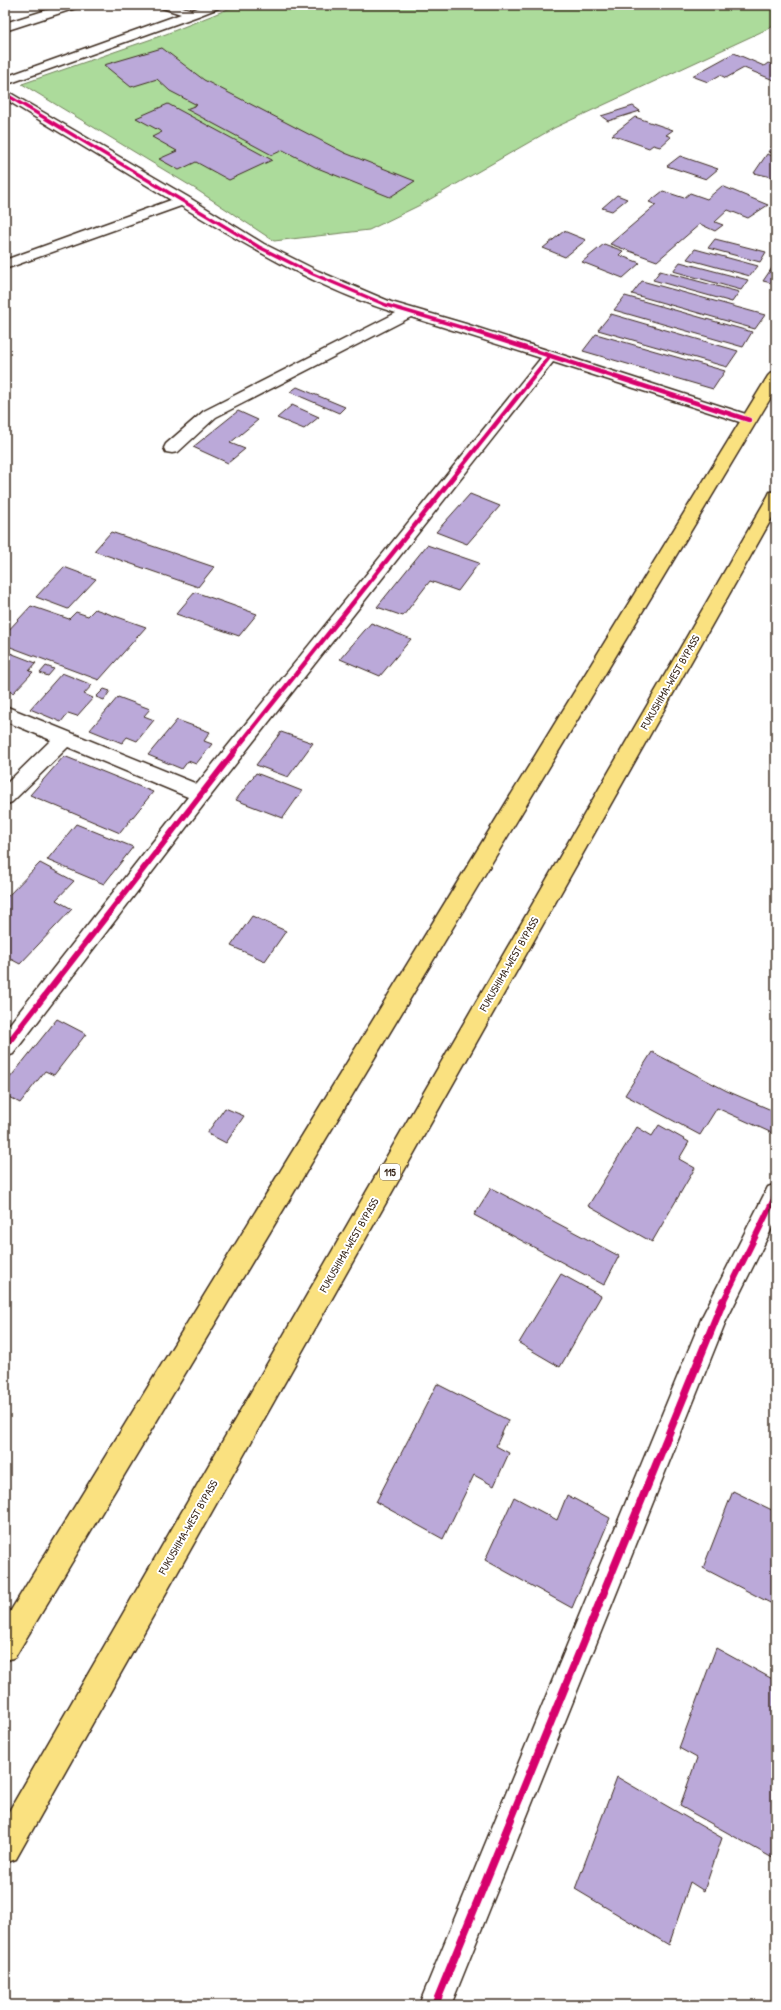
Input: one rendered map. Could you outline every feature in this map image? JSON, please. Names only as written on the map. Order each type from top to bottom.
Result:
[{"type":"highway","points":[[5,1647],[776,376]]},
{"type":"highway","name":"FUKUSHIMA-WEST BYPASS","points":[[5,1848],[776,496]]},
{"type":"street","points":[[5,27],[75,5]]},
{"type":"street","points":[[163,5],[194,14]]},
{"type":"street","points":[[5,81],[218,5]]},
{"type":"street","points":[[5,94],[259,246],[313,274],[386,305],[749,420]]},
{"type":"street","points":[[5,265],[183,200]]},
{"type":"street","points":[[172,448],[210,414],[409,312]]},
{"type":"street","points":[[5,1047],[201,794],[550,356]]},
{"type":"street","points":[[5,713],[201,794]]},
{"type":"street","points":[[5,797],[65,738]]},
{"type":"street","points":[[435,2005],[715,1317],[776,1195]]},
{"type":"green space","points":[[238,5],[776,5],[776,25],[554,128],[420,205],[369,230],[274,241],[194,188],[22,84],[166,34]]},
{"type":"building","points":[[162,48],[204,80],[345,153],[415,181],[390,197],[315,167],[283,150],[272,155],[186,109],[197,105],[170,91],[157,79],[131,87],[104,65]]},
{"type":"building","points":[[734,53],[764,66],[768,63],[776,66],[776,81],[744,68],[726,78],[720,75],[708,82],[692,76]]},
{"type":"building","points":[[168,104],[272,160],[229,180],[196,162],[179,170],[159,159],[177,151],[152,137],[162,132],[136,118]]},
{"type":"building","points":[[633,106],[640,111],[608,121],[601,116]]},
{"type":"building","points":[[635,117],[673,130],[666,135],[671,137],[660,147],[653,145],[649,148],[612,135]]},
{"type":"building","points":[[776,141],[776,153],[768,152]]},
{"type":"building","points":[[767,154],[776,157],[776,178],[754,173]]},
{"type":"building","points":[[680,156],[718,169],[706,179],[667,166]]},
{"type":"building","points":[[722,186],[768,205],[748,218],[728,210],[715,222],[723,225],[715,231],[700,224],[657,261],[610,244],[656,205],[649,202],[663,191],[684,198],[690,193],[707,199]]},
{"type":"building","points":[[617,195],[627,199],[612,211],[602,208]]},
{"type":"building","points":[[564,231],[586,240],[565,257],[543,248]]},
{"type":"building","points":[[715,239],[766,252],[760,262],[708,248]]},
{"type":"building","points":[[604,244],[623,251],[619,255],[640,263],[623,278],[582,262]]},
{"type":"building","points":[[695,249],[758,266],[750,276],[687,259]]},
{"type":"building","points":[[680,262],[748,280],[741,290],[673,271]]},
{"type":"building","points":[[776,262],[776,284],[763,281]]},
{"type":"building","points":[[660,271],[739,292],[732,302],[653,280]]},
{"type":"building","points":[[642,281],[765,315],[755,329],[632,294]]},
{"type":"building","points":[[625,296],[752,332],[743,347],[614,310]]},
{"type":"building","points":[[611,314],[738,351],[727,367],[598,330]]},
{"type":"building","points":[[596,334],[725,371],[713,389],[583,351]]},
{"type":"building","points":[[297,387],[345,407],[339,413],[290,392]]},
{"type":"building","points":[[292,405],[319,417],[304,429],[277,418]]},
{"type":"building","points":[[238,411],[258,420],[230,443],[245,449],[228,463],[193,447]]},
{"type":"building","points":[[470,494],[500,506],[467,544],[436,532]]},
{"type":"building","points":[[111,532],[214,567],[198,587],[94,551]]},
{"type":"building","points":[[427,545],[479,563],[458,591],[430,581],[403,616],[377,607]]},
{"type":"building","points":[[64,567],[96,579],[68,609],[36,597]]},
{"type":"building","points":[[195,592],[257,614],[239,636],[176,614]]},
{"type":"building","points":[[31,606],[69,619],[76,612],[88,616],[95,609],[146,627],[99,680],[5,645],[5,634]]},
{"type":"building","points":[[371,623],[411,639],[380,676],[340,659]]},
{"type":"building","points":[[5,651],[36,663],[29,671],[33,672],[13,693],[7,690],[5,692]]},
{"type":"building","points":[[46,666],[54,669],[48,676],[40,673]]},
{"type":"building","points":[[62,673],[92,685],[84,694],[93,698],[77,716],[68,713],[61,722],[30,709]]},
{"type":"building","points":[[104,689],[110,691],[104,700],[96,697]]},
{"type":"building","points":[[118,697],[150,709],[144,716],[154,720],[137,741],[127,737],[122,743],[90,730]]},
{"type":"building","points":[[177,720],[210,732],[204,741],[212,744],[196,764],[188,761],[182,769],[148,755]]},
{"type":"building","points":[[281,732],[313,743],[288,777],[256,765]]},
{"type":"building","points":[[64,756],[153,792],[120,833],[30,795]]},
{"type":"building","points":[[256,773],[302,791],[283,818],[236,800]]},
{"type":"building","points":[[76,824],[133,847],[104,884],[47,860]]},
{"type":"building","points":[[40,863],[74,881],[56,900],[72,909],[20,964],[5,956],[5,896],[7,897]]},
{"type":"building","points":[[252,916],[286,931],[265,961],[231,946]]},
{"type":"building","points":[[57,1019],[86,1034],[54,1075],[45,1071],[20,1103],[5,1095],[5,1084]]},
{"type":"building","points":[[652,1052],[727,1091],[776,1112],[776,1124],[772,1133],[717,1108],[700,1135],[625,1095]]},
{"type":"building","points":[[225,1108],[244,1116],[226,1143],[207,1133]]},
{"type":"building","points":[[659,1125],[689,1142],[679,1159],[695,1168],[652,1242],[588,1206],[637,1127],[652,1136]]},
{"type":"building","points":[[491,1188],[619,1256],[604,1285],[474,1215]]},
{"type":"building","points":[[561,1274],[601,1296],[560,1367],[519,1343]]},
{"type":"building","points":[[437,1384],[508,1420],[496,1446],[509,1453],[494,1486],[474,1475],[443,1539],[376,1502]]},
{"type":"building","points":[[733,1491],[776,1512],[776,1606],[703,1568]]},
{"type":"building","points":[[567,1495],[610,1518],[572,1608],[485,1560],[514,1497],[557,1520]]},
{"type":"building","points":[[716,1648],[776,1681],[776,1860],[680,1806],[697,1758],[679,1748]]},
{"type":"building","points":[[617,1777],[722,1838],[704,1891],[690,1882],[669,1945],[575,1889]]},
{"type":"cycle path","points":[[5,94],[259,247],[313,274],[386,305],[461,327],[749,420]]},
{"type":"cycle path","points":[[5,1047],[201,794],[550,356]]},
{"type":"cycle path","points":[[435,2005],[715,1317],[776,1195]]}]
